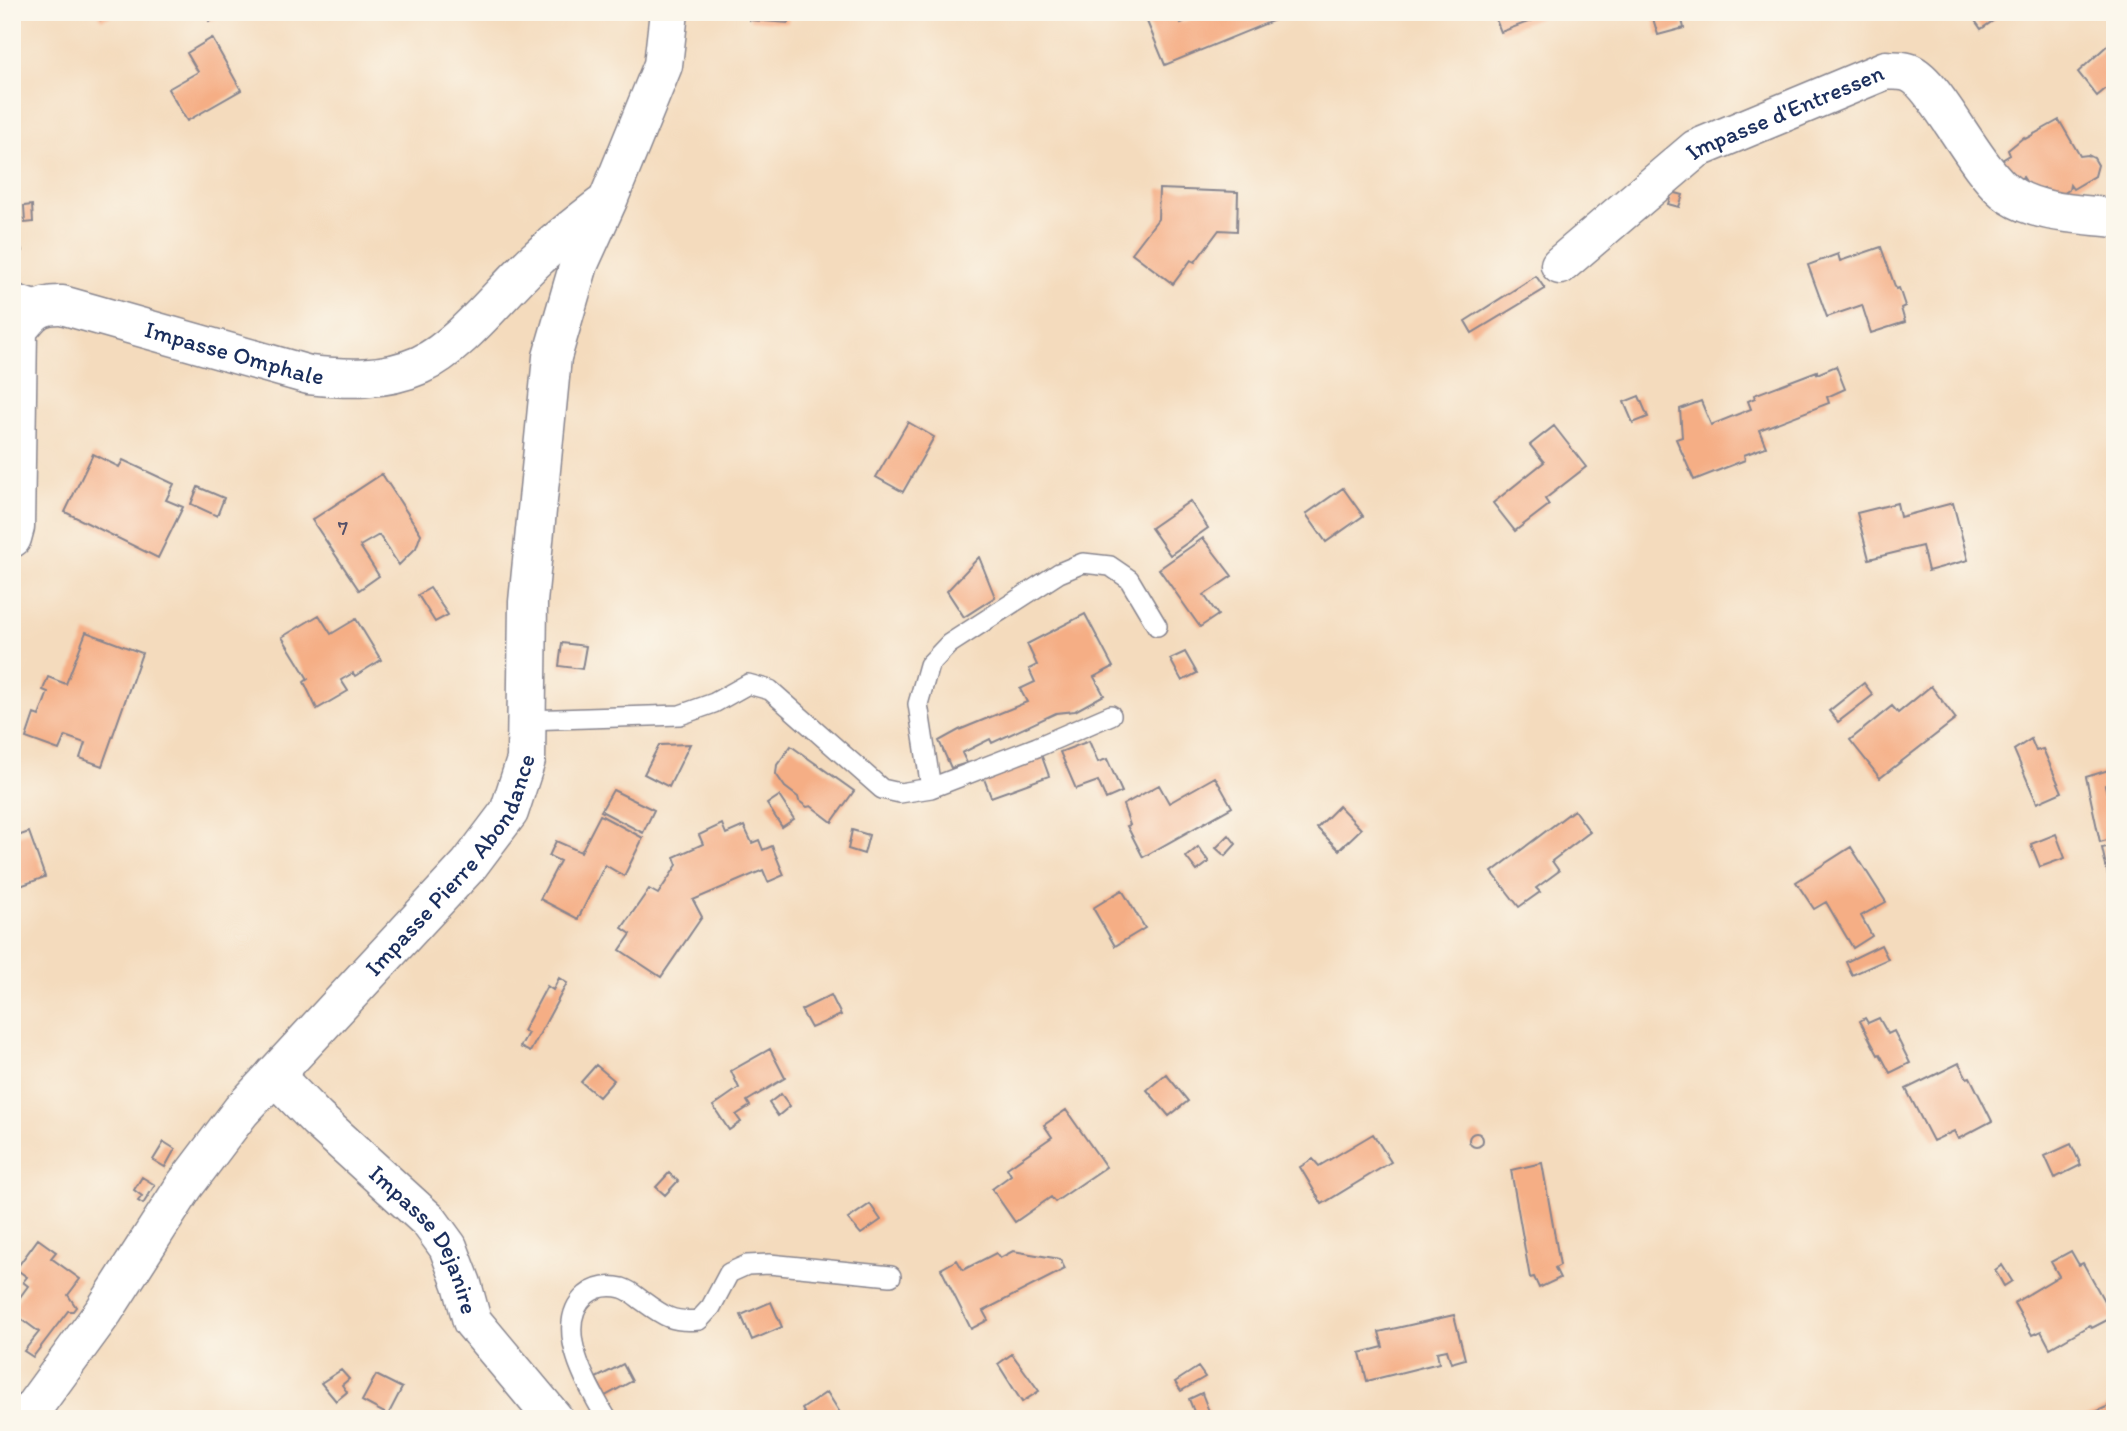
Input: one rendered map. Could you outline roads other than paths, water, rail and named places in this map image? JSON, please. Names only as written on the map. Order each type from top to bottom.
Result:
[{"type":"street","name":"Impasse Pierre Abondance","points":[[25,1419],[104,1311],[185,1185],[241,1111],[468,865],[509,812],[526,760],[528,603],[552,357],[579,264],[663,65],[669,12]]},
{"type":"street","name":"Impasse d'Entressen","points":[[1560,265],[1696,149],[1886,70],[1909,72],[1925,82],[1979,164],[2009,194],[2036,208],[2115,218]]},
{"type":"street","name":"Impasse Omphale","points":[[12,538],[16,527],[18,330],[29,315],[29,298],[309,375],[349,379],[388,375],[420,365],[440,352],[539,256],[608,200]]},
{"type":"street","name":"Impasse Dejanire","points":[[274,1075],[317,1119],[429,1222],[449,1247],[472,1321],[554,1419]]},
{"type":"lane","points":[[931,788],[918,704],[929,666],[949,645],[1059,573],[1083,563],[1110,566],[1129,579],[1157,626]]},
{"type":"lane","points":[[526,720],[680,715],[714,703],[748,684],[770,690],[882,789],[900,793],[931,788],[1111,715]]},
{"type":"lane","points":[[607,1419],[583,1378],[574,1349],[573,1319],[580,1300],[591,1291],[605,1286],[625,1289],[663,1316],[680,1322],[699,1320],[711,1307],[729,1273],[747,1265],[769,1264],[891,1276]]}]
